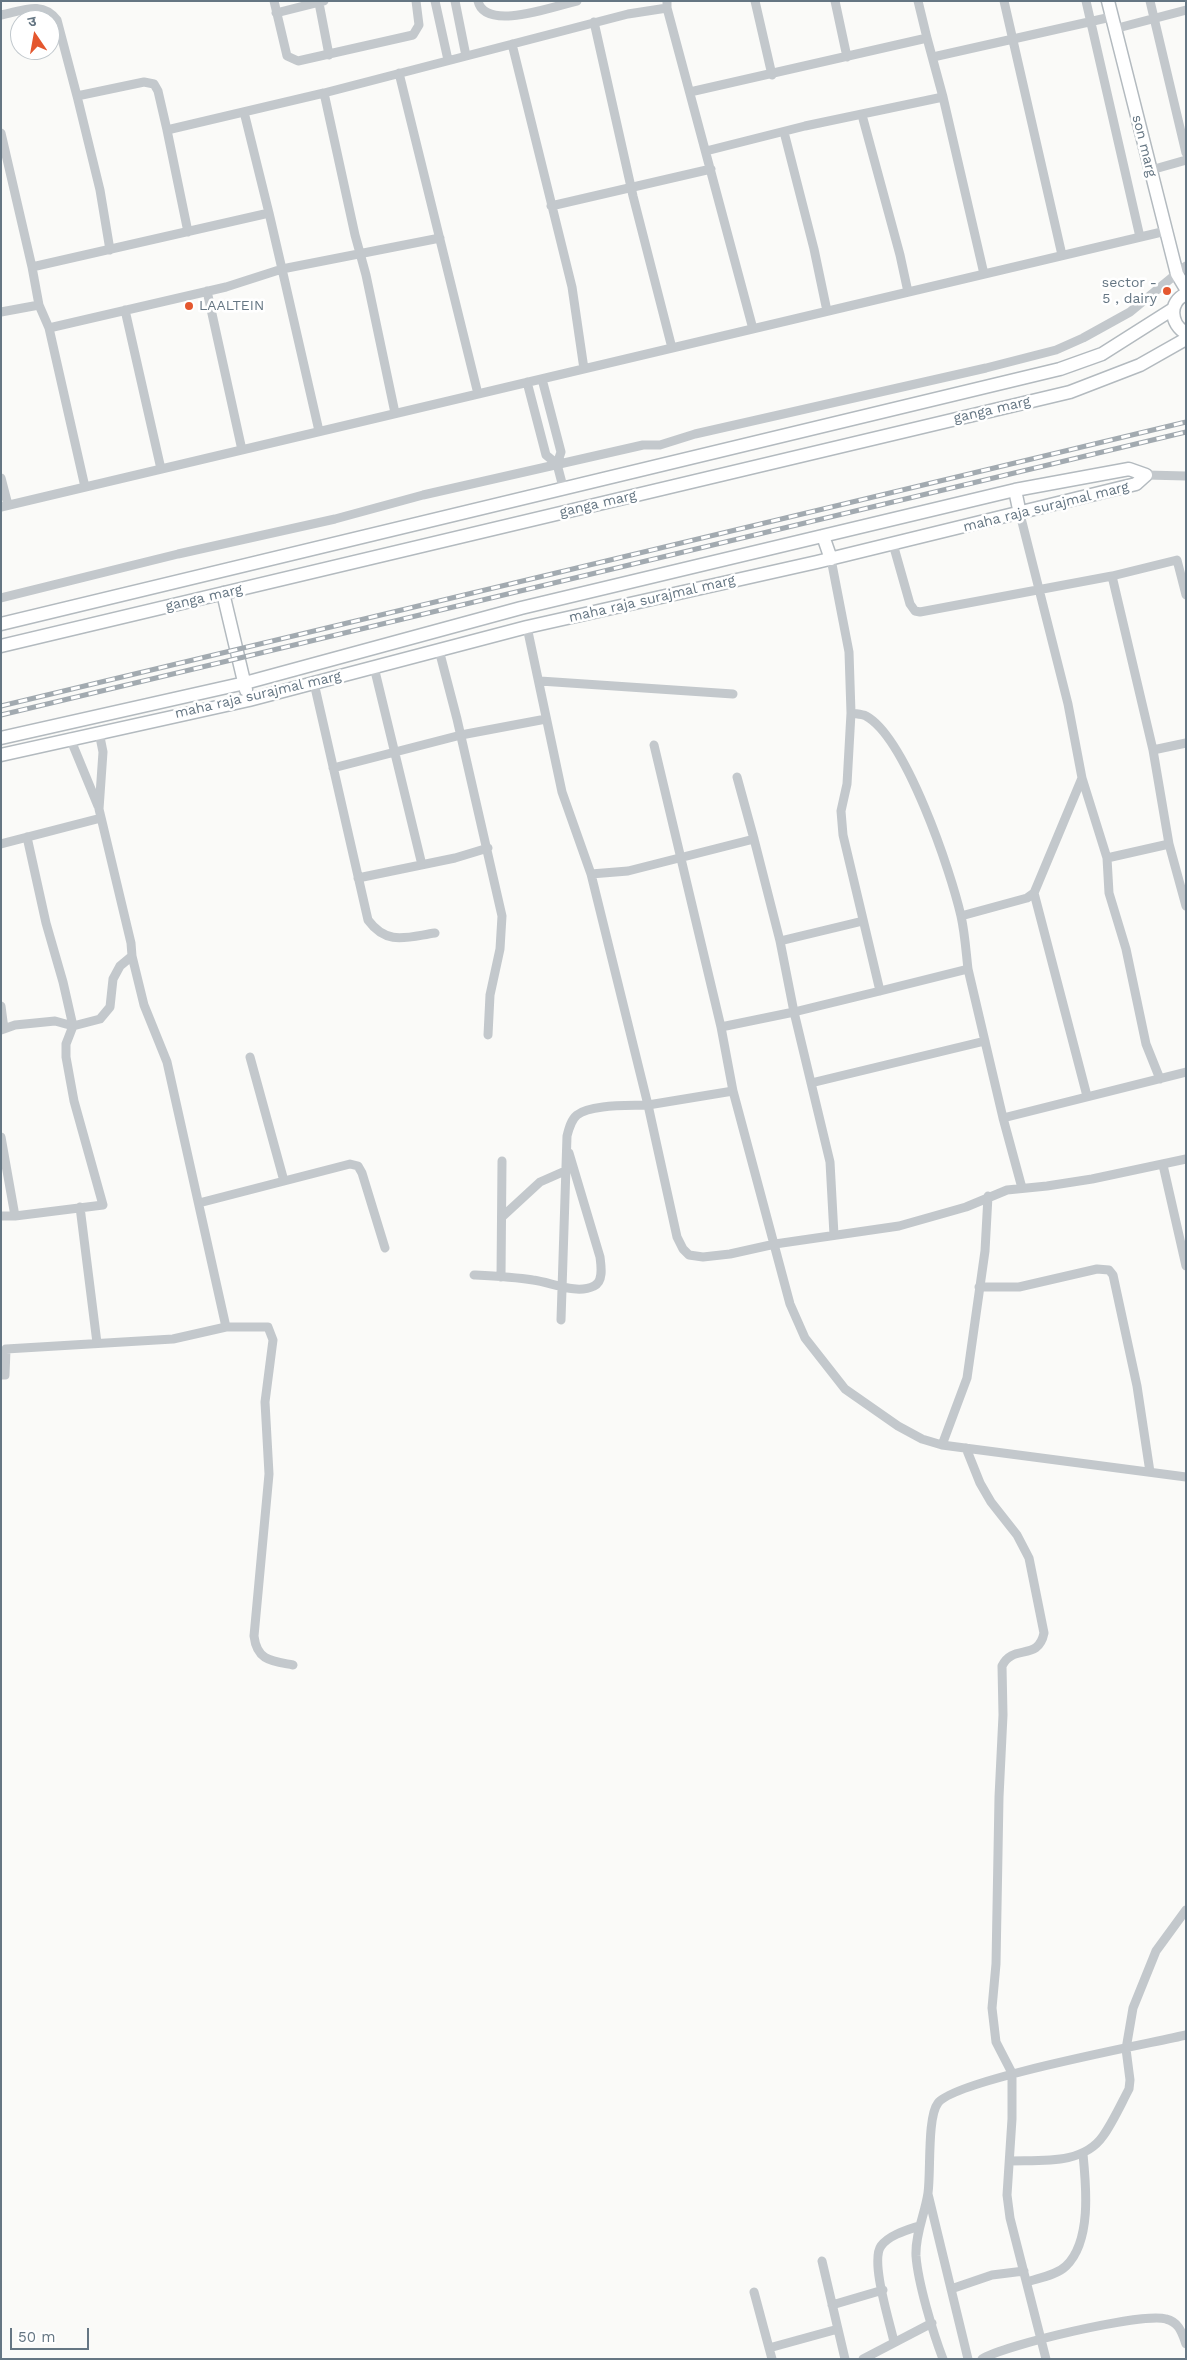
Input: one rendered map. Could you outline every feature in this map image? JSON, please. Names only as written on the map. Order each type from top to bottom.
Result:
[{"type":"street","points":[[274,1],[287,56],[298,61],[413,35],[419,25],[416,1]]},
{"type":"street","points":[[435,1],[448,60]]},
{"type":"street","points":[[455,1],[466,56]]},
{"type":"street","points":[[478,1],[480,8],[486,14],[496,17],[512,16],[577,1]]},
{"type":"street","points":[[755,1],[772,75]]},
{"type":"street","points":[[835,1],[846,58]]},
{"type":"street","points":[[918,1],[943,97],[984,274]]},
{"type":"street","points":[[1004,1],[1062,256]]},
{"type":"street","points":[[1086,1],[1140,237]]},
{"type":"street","name":"son marg","points":[[1108,1],[1166,231],[1186,289]]},
{"type":"street","points":[[1150,1],[1186,153]]},
{"type":"street","points":[[276,14],[322,2],[329,55]]},
{"type":"street","points":[[167,130],[324,94],[667,4],[753,329]]},
{"type":"street","points":[[1,15],[40,7],[50,11],[57,20],[100,190],[110,250]]},
{"type":"street","points":[[932,57],[1090,21],[1113,23],[1154,18],[1186,10]]},
{"type":"street","points":[[594,22],[631,187],[672,348]]},
{"type":"street","points":[[690,92],[772,75],[927,38]]},
{"type":"street","points":[[512,44],[572,287],[584,369]]},
{"type":"street","points":[[399,73],[478,394]]},
{"type":"street","points":[[77,96],[144,82],[154,84],[158,90],[188,232]]},
{"type":"street","points":[[324,94],[395,414]]},
{"type":"street","points":[[706,151],[943,97]]},
{"type":"street","points":[[244,112],[319,431]]},
{"type":"street","points":[[862,115],[900,255],[908,292]]},
{"type":"street","points":[[784,132],[814,249],[827,311]]},
{"type":"street","points":[[1,133],[39,305],[49,328],[85,487]]},
{"type":"street","points":[[1150,170],[1186,160]]},
{"type":"street","points":[[551,206],[711,169]]},
{"type":"street","points":[[32,267],[269,213]]},
{"type":"street","points":[[1,478],[5,506],[1166,231]]},
{"type":"street","points":[[49,328],[207,291],[282,269],[360,252],[440,238]]},
{"type":"street","points":[[1,598],[557,464],[643,445],[660,445],[695,434],[986,368],[1056,350],[1084,338],[1130,312],[1181,270]]},
{"type":"street","points":[[207,291],[242,450]]},
{"type":"street","name":"ganga marg","points":[[1,624],[563,487],[1060,369],[1102,354],[1173,309],[1176,302],[1186,294]]},
{"type":"street","points":[[1,312],[39,305]]},
{"type":"street","points":[[1173,309],[1175,324],[1186,333]]},
{"type":"street","points":[[125,310],[161,469]]},
{"type":"street","name":"ganga marg","points":[[1,646],[1070,392],[1140,366],[1186,339]]},
{"type":"street","points":[[542,378],[561,452],[557,464],[563,487]]},
{"type":"street","points":[[527,382],[546,455],[557,464]]},
{"type":"street","name":"maha raja surajmal marg","points":[[1,738],[245,683],[521,608],[1015,490],[1129,469],[1146,475],[1136,484],[1020,514],[831,559],[527,627],[249,700],[70,738],[1,755]]},
{"type":"street","points":[[1146,475],[1186,476]]},
{"type":"street","points":[[1015,490],[1068,704],[1082,778],[1107,858],[1111,902],[1126,949],[1146,1044],[1160,1079]]},
{"type":"street","points":[[823,536],[831,559],[849,652],[851,713],[847,784],[841,811],[844,835],[880,991]]},
{"type":"street","points":[[893,544],[910,604],[914,611],[920,612],[1040,590],[1112,576],[1182,559],[1186,595]]},
{"type":"street","points":[[1112,576],[1153,750],[1170,844],[1186,906]]},
{"type":"street","points":[[222,593],[249,700]]},
{"type":"street","points":[[521,608],[540,681],[546,719],[562,792],[591,874],[648,1104],[677,1237],[682,1249],[689,1255],[703,1257],[775,1244],[899,1226],[966,1207],[988,1196],[1007,1190],[1047,1186],[1163,1165],[1186,1159]]},
{"type":"street","points":[[439,650],[488,848],[502,916],[500,949],[490,996],[488,1035]]},
{"type":"street","points":[[374,667],[422,865]]},
{"type":"street","points":[[540,681],[734,694]]},
{"type":"street","points":[[314,683],[368,920],[376,931],[387,937],[399,938],[435,933]]},
{"type":"street","points":[[851,713],[865,716],[874,722],[894,747],[930,816],[961,916],[968,969],[1022,1188]]},
{"type":"street","points":[[333,768],[461,735],[546,719]]},
{"type":"street","points":[[99,732],[102,752],[100,813]]},
{"type":"street","points":[[70,738],[100,813],[144,1005],[167,1062],[226,1327]]},
{"type":"street","points":[[1153,750],[1186,743]]},
{"type":"street","points":[[654,745],[721,1027],[733,1091],[790,1304],[805,1338],[845,1390],[898,1426],[922,1439],[942,1445],[1186,1477]]},
{"type":"street","points":[[737,777],[780,941],[794,1012],[830,1162],[834,1235]]},
{"type":"street","points":[[961,916],[1027,898],[1034,892],[1082,778]]},
{"type":"street","points":[[1,844],[100,813]]},
{"type":"street","points":[[1,1216],[15,1216],[103,1205],[74,1101],[66,1058],[66,1044],[73,1026],[46,923],[27,837]]},
{"type":"street","points":[[591,874],[628,871],[754,839]]},
{"type":"street","points":[[1107,858],[1170,844]]},
{"type":"street","points":[[358,878],[422,865],[488,848]]},
{"type":"street","points":[[1034,892],[1087,1096]]},
{"type":"street","points":[[780,941],[863,921]]},
{"type":"street","points":[[1,1006],[3,1029],[15,1025],[55,1021],[73,1026],[100,1019],[110,1007],[113,978],[120,966],[132,956]]},
{"type":"street","points":[[721,1027],[794,1012],[968,969]]},
{"type":"street","points":[[811,1083],[985,1042]]},
{"type":"street","points":[[250,1057],[284,1181]]},
{"type":"street","points":[[1004,1118],[1186,1072]]},
{"type":"street","points":[[561,1320],[566,1144],[570,1125],[576,1116],[586,1109],[648,1104],[733,1091]]},
{"type":"street","points":[[1,1137],[15,1216]]},
{"type":"street","points":[[474,1275],[534,1280],[562,1287],[584,1288],[595,1286],[599,1282],[601,1271],[600,1257],[566,1144]]},
{"type":"street","points":[[501,1277],[502,1160]]},
{"type":"street","points":[[199,1203],[350,1164],[358,1166],[385,1248]]},
{"type":"street","points":[[1163,1165],[1186,1266]]},
{"type":"street","points":[[502,1217],[540,1182],[565,1171]]},
{"type":"street","points":[[942,1445],[967,1378],[985,1250],[988,1196]]},
{"type":"street","points":[[80,1208],[97,1344]]},
{"type":"street","points":[[979,1287],[1019,1287],[1097,1269],[1109,1270],[1113,1275],[1130,1352],[1150,1472]]},
{"type":"street","points":[[1,1375],[4,1375],[6,1349],[172,1339],[226,1327],[268,1327],[273,1340],[265,1402],[269,1474],[254,1636],[255,1645],[264,1657],[271,1661],[293,1665]]},
{"type":"street","points":[[966,1448],[980,1483],[991,1502],[1017,1534],[1029,1558],[1044,1633],[1041,1643],[1036,1649],[1011,1654],[1002,1666],[1003,1715],[998,1826],[996,1964],[992,2008],[996,2042],[1012,2074],[1013,2099],[1007,2195],[1010,2218],[1046,2359]]},
{"type":"street","points":[[1010,2161],[1056,2159],[1083,2154],[1094,2147],[1103,2136],[1129,2088],[1130,2080],[1126,2049],[1133,2008],[1156,1951],[1186,1910]]},
{"type":"street","points":[[943,2359],[932,2323],[916,2256],[919,2226],[928,2193],[932,2118],[938,2102],[963,2089],[1012,2074],[1186,2034]]},
{"type":"street","points":[[1027,2282],[1061,2270],[1067,2265],[1074,2254],[1085,2221],[1083,2154]]},
{"type":"street","points":[[928,2193],[968,2359]]},
{"type":"street","points":[[894,2342],[877,2259],[881,2246],[887,2240],[919,2226]]},
{"type":"street","points":[[822,2261],[845,2359]]},
{"type":"street","points":[[950,2289],[992,2275],[1024,2271]]},
{"type":"street","points":[[832,2304],[883,2290]]},
{"type":"street","points":[[754,2292],[772,2359]]},
{"type":"street","points":[[982,2359],[1000,2351],[1097,2325],[1164,2318],[1176,2323],[1182,2332],[1186,2344]]},
{"type":"street","points":[[863,2359],[932,2323]]},
{"type":"street","points":[[769,2348],[838,2329]]},
{"type":"railway","points":[[1,706],[1186,422]]},
{"type":"railway","points":[[1,715],[1186,432]]},
{"type":"place","name":"sector - 5 , dairy","points":[[1167,291]]},
{"type":"place","name":"LAALTEIN","points":[[189,306]]}]
